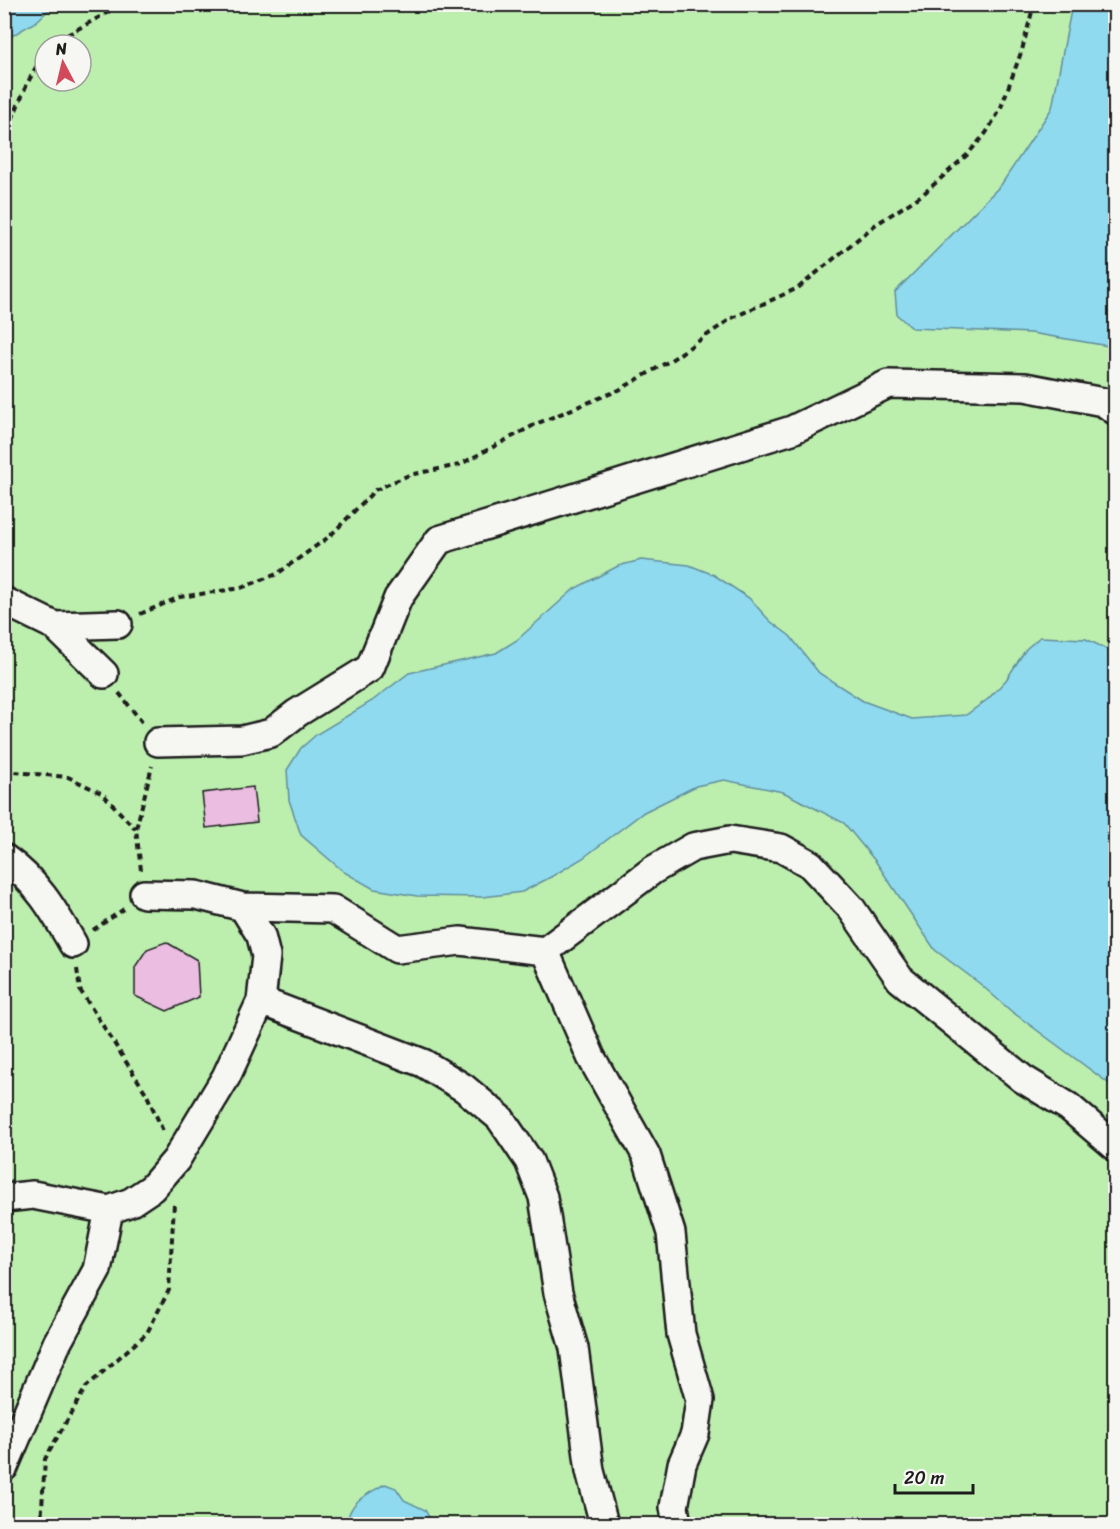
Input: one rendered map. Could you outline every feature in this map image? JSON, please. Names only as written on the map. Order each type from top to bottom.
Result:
[{"type":"lane","points":[[158,742],[242,740],[271,733],[370,668],[399,598],[439,540],[792,430],[888,384],[1025,387],[1103,402],[1116,411]]},
{"type":"lane","points":[[4,601],[55,626],[104,674]]},
{"type":"lane","points":[[55,626],[118,624]]},
{"type":"lane","points":[[144,894],[196,895],[243,906],[333,909],[397,949],[460,941],[545,951],[653,870],[693,847],[730,840],[781,848],[810,864],[851,908],[900,979],[1023,1079],[1069,1107],[1116,1147]]},
{"type":"lane","points":[[4,858],[20,869],[43,893],[73,944]]},
{"type":"lane","points":[[4,1198],[33,1195],[109,1210],[131,1202],[152,1188],[176,1160],[226,1077],[261,1001],[266,956],[261,936],[243,906]]},
{"type":"lane","points":[[545,951],[591,1056],[646,1155],[670,1233],[681,1334],[700,1400],[695,1434],[681,1464],[674,1507],[677,1524]]},
{"type":"lane","points":[[261,1001],[423,1063],[464,1088],[500,1118],[529,1161],[543,1197],[558,1293],[574,1348],[590,1471],[604,1524]]},
{"type":"lane","points":[[4,1467],[57,1343],[97,1270],[109,1210]]},
{"type":"path","points":[[71,33],[123,4]]},
{"type":"path","points":[[118,624],[180,597],[241,588],[277,574],[330,536],[375,490],[410,475],[459,465],[538,423],[619,390],[671,360],[732,318],[798,288],[875,225],[922,195],[967,155],[986,133],[1000,110],[1022,50],[1034,4]]},
{"type":"path","points":[[4,140],[33,73]]},
{"type":"path","points":[[41,1524],[45,1459],[86,1387],[147,1333],[169,1290],[176,1160],[146,1093],[80,990],[73,944],[144,894],[136,830],[158,742],[104,674]]},
{"type":"path","points":[[4,771],[69,777],[103,794],[136,830]]},
{"type":"green space","points":[[5,5],[1115,5],[1115,1524],[5,1524]]},
{"type":"water","points":[[5,4],[54,5],[37,21],[5,40]]},
{"type":"water","points":[[1072,5],[1115,5],[1115,347],[1031,333],[912,328],[897,315],[895,292],[1001,185],[1052,108]]},
{"type":"water","points":[[641,560],[689,565],[714,575],[749,598],[770,621],[790,636],[819,673],[863,701],[912,719],[966,715],[988,699],[1006,680],[1026,649],[1040,637],[1086,639],[1115,653],[1115,1088],[1011,1011],[979,983],[935,950],[876,862],[844,823],[783,792],[724,780],[696,786],[644,812],[583,858],[551,877],[522,892],[483,897],[417,896],[374,889],[344,872],[301,835],[289,800],[287,770],[301,748],[317,734],[372,701],[409,673],[496,653],[517,640],[574,589],[618,566]]},
{"type":"water","points":[[385,1484],[396,1488],[404,1500],[425,1510],[433,1524],[346,1524],[355,1504]]},
{"type":"building","points":[[253,787],[257,822],[206,828],[202,793]]},
{"type":"building","points":[[166,942],[197,960],[199,997],[167,1011],[135,996],[135,967],[147,949]]}]
